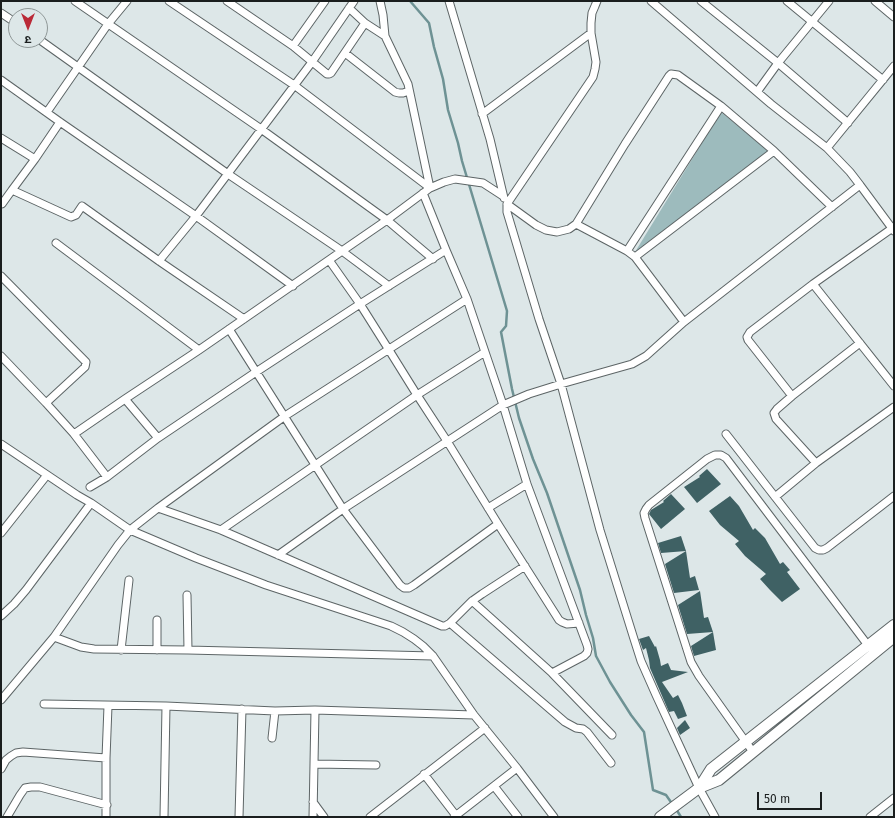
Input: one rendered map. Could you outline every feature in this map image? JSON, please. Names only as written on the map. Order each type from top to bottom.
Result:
[{"type":"street","points":[[75,1],[261,129],[387,220],[433,259]]},
{"type":"street","points":[[47,112],[108,24],[128,1]]},
{"type":"street","points":[[170,1],[294,85],[430,188]]},
{"type":"street","points":[[227,1],[293,46],[327,74],[331,73],[365,23]]},
{"type":"street","points":[[293,46],[325,1]]},
{"type":"street","points":[[159,261],[196,216],[312,62],[354,1]]},
{"type":"street","points":[[380,1],[385,36],[406,79],[410,91],[430,188]]},
{"type":"street","points":[[450,1],[490,139],[503,196],[524,270],[561,384],[600,530],[634,639],[648,677],[698,788],[715,817]]},
{"type":"street","points":[[507,206],[593,77],[596,62],[591,23],[592,13],[597,1]]},
{"type":"street","points":[[651,1],[757,92],[827,148],[850,172],[893,229],[813,284],[750,332],[747,337],[748,340],[792,396]]},
{"type":"street","points":[[701,1],[778,63],[848,123]]},
{"type":"street","points":[[787,1],[883,80]]},
{"type":"street","points":[[757,92],[778,63],[829,1]]},
{"type":"street","points":[[875,1],[894,17]]},
{"type":"street","points":[[349,8],[365,23],[385,36]]},
{"type":"street","points":[[482,114],[592,33]]},
{"type":"street","points":[[48,46],[228,174],[342,251],[389,286]]},
{"type":"street","points":[[344,53],[395,92],[403,93],[410,91]]},
{"type":"street","points":[[827,148],[894,66]]},
{"type":"street","points":[[507,206],[546,230],[557,232],[569,229],[576,224],[669,76],[671,74],[678,74],[721,106],[774,151],[832,207]]},
{"type":"street","points":[[1,80],[196,216],[293,286]]},
{"type":"street","points":[[627,251],[721,106]]},
{"type":"street","points":[[1,205],[60,122]]},
{"type":"street","points":[[1,138],[35,159]]},
{"type":"street","points":[[635,257],[774,151]]},
{"type":"street","points":[[74,434],[293,286],[430,188],[455,179],[483,183],[503,196]]},
{"type":"street","points":[[278,555],[343,509],[503,405],[529,394],[632,364],[646,356],[684,322],[860,185]]},
{"type":"street","points":[[12,190],[71,217],[76,215],[82,206],[244,319]]},
{"type":"street","points":[[423,193],[467,299],[503,405],[527,484],[587,645],[587,653],[584,656],[552,673]]},
{"type":"street","points":[[576,224],[627,251],[635,257],[684,322]]},
{"type":"street","points":[[56,243],[199,350]]},
{"type":"street","points":[[90,487],[107,477],[158,438],[256,372],[446,250]]},
{"type":"street","points":[[329,260],[360,304],[498,524],[562,622],[567,624],[580,623]]},
{"type":"street","points":[[1,276],[86,362],[85,367],[46,403]]},
{"type":"street","points":[[813,284],[894,386]]},
{"type":"street","points":[[1,700],[54,637],[130,530],[285,416],[467,299]]},
{"type":"street","points":[[229,329],[343,509],[400,585],[404,588],[409,588],[414,585],[498,524]]},
{"type":"street","points":[[816,463],[776,419],[774,412],[792,396],[860,343]]},
{"type":"street","points":[[220,530],[417,395],[485,352]]},
{"type":"street","points":[[1,356],[74,434],[107,477]]},
{"type":"street","points":[[125,399],[158,438]]},
{"type":"street","points":[[775,497],[816,463],[894,407]]},
{"type":"street","points":[[726,434],[815,548],[819,550],[827,548],[894,496]]},
{"type":"street","points":[[1,444],[130,530],[196,558],[266,585],[391,626],[404,632],[433,656],[474,715],[554,817]]},
{"type":"street","points":[[753,752],[699,676],[691,662],[645,518],[644,513],[649,505],[707,459],[715,455],[721,455],[726,458],[871,649]]},
{"type":"street","points":[[1,533],[47,475]]},
{"type":"street","points":[[488,508],[527,484]]},
{"type":"street","points":[[1,616],[26,590],[91,503]]},
{"type":"street","points":[[158,508],[220,530],[442,626],[450,623],[472,601],[525,566]]},
{"type":"street","points":[[121,650],[129,580]]},
{"type":"street","points":[[187,595],[188,650]]},
{"type":"street","points":[[472,601],[552,673],[612,735]]},
{"type":"street","points":[[157,620],[157,650]]},
{"type":"street","points":[[450,623],[565,722],[587,732],[611,764]]},
{"type":"street","points":[[698,788],[719,780],[753,752],[871,649],[894,625]]},
{"type":"street","points":[[54,637],[82,647],[94,649],[433,656]]},
{"type":"street","points":[[664,815],[698,788],[711,769],[871,649],[894,637]]},
{"type":"street","points":[[44,704],[474,715]]},
{"type":"street","points":[[106,817],[108,706]]},
{"type":"street","points":[[164,817],[166,706]]},
{"type":"street","points":[[239,817],[242,709]]},
{"type":"street","points":[[313,817],[315,710]]},
{"type":"street","points":[[272,738],[275,711]]},
{"type":"street","points":[[370,817],[485,728]]},
{"type":"street","points":[[1,769],[6,760],[11,756],[16,753],[23,752],[106,758]]},
{"type":"street","points":[[314,764],[376,765]]},
{"type":"street","points":[[424,774],[456,816],[517,768]]},
{"type":"street","points":[[494,786],[518,817]]},
{"type":"street","points":[[6,817],[25,788],[31,787],[40,787],[107,805]]},
{"type":"street","points":[[870,817],[894,798]]},
{"type":"street","points":[[313,802],[324,817]]},
{"type":"shaded area","points":[[721,112],[768,151],[635,252]]},
{"type":"building","points":[[707,469],[721,484],[697,503],[684,487],[700,477],[699,476]]},
{"type":"building","points":[[671,494],[685,509],[661,529],[649,514],[651,510],[664,502],[663,501]]},
{"type":"building","points":[[730,496],[739,506],[753,530],[755,528],[765,538],[780,564],[783,562],[790,570],[787,572],[800,589],[782,602],[760,579],[766,574],[745,556],[735,544],[739,541],[720,525],[709,511]]},
{"type":"building","points":[[681,536],[686,551],[661,553],[658,543]]},
{"type":"building","points":[[686,551],[690,578],[695,576],[699,590],[674,593],[665,564]]},
{"type":"building","points":[[700,591],[704,618],[708,617],[713,632],[687,634],[678,605]]},
{"type":"building","points":[[713,632],[716,650],[694,656],[691,646]]},
{"type":"building","points":[[649,636],[655,647],[656,646],[661,666],[668,663],[671,670],[688,672],[662,682],[673,698],[678,695],[687,716],[678,719],[674,711],[669,712],[650,668],[646,648],[643,650],[639,639]]},
{"type":"building","points":[[685,720],[690,728],[680,735],[677,728]]},
{"type":"waterway","points":[[410,1],[429,23],[443,79],[448,110],[507,311],[506,326],[501,332],[519,418],[533,459],[547,493],[580,590],[593,638],[596,656],[610,682],[644,732],[653,790],[666,795],[673,805]]},
{"type":"waterway","points":[[676,809],[681,817]]}]
